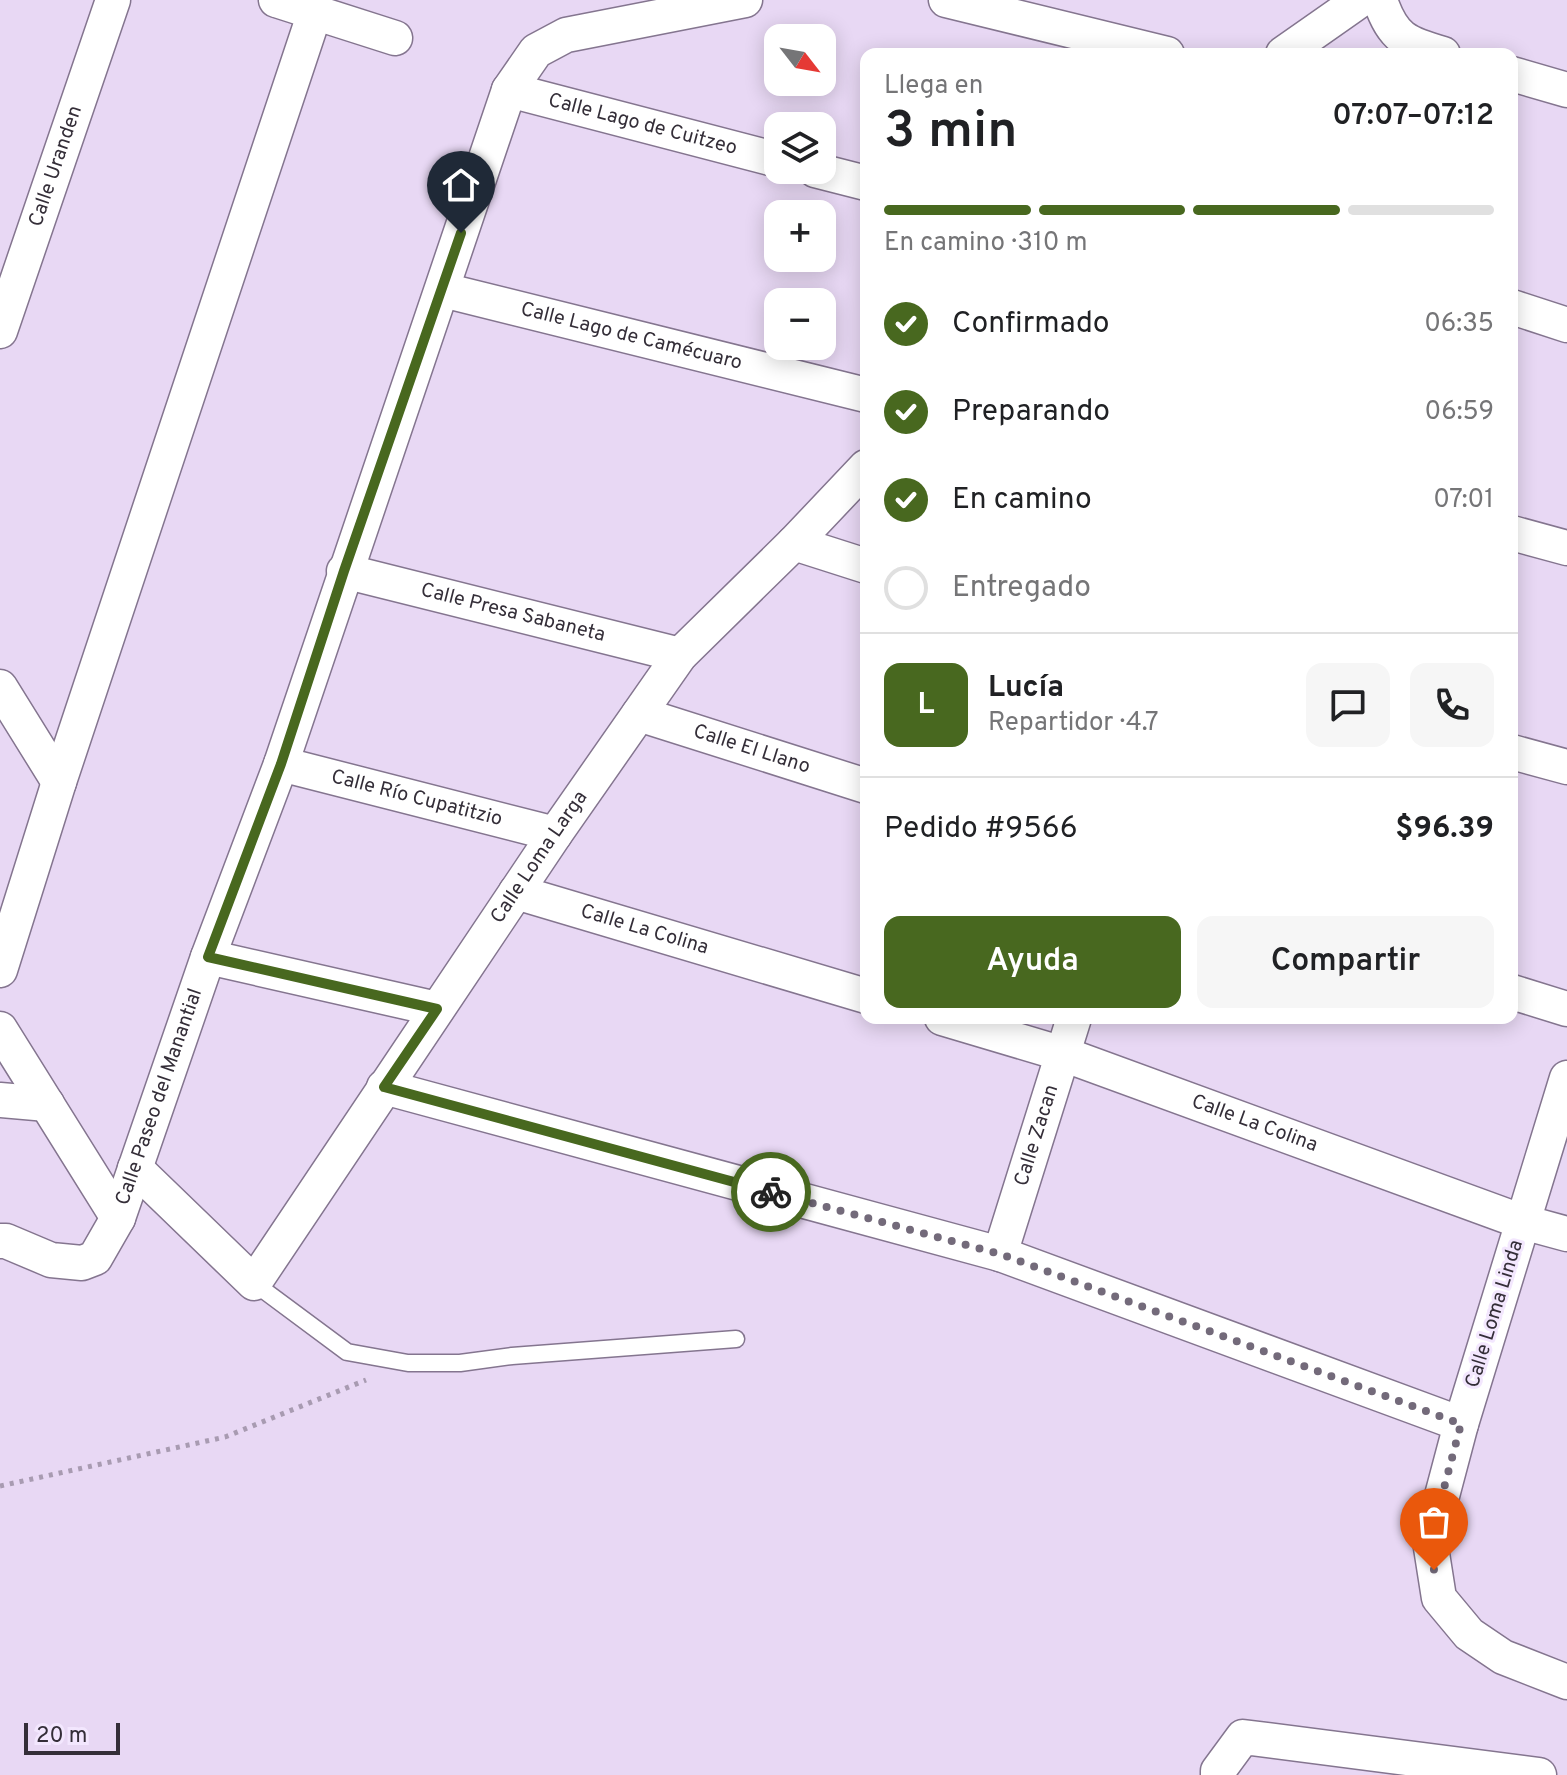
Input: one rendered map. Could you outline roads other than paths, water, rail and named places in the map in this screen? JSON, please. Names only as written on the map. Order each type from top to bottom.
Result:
[{"type":"street","name":"Calle Uranden","points":[[0,331],[113,0]]},
{"type":"street","points":[[276,0],[395,38]]},
{"type":"street","name":"Calle Paseo del Manantial","points":[[2,1240],[51,1260],[82,1263],[95,1258],[118,1218],[208,957],[281,764],[509,90],[536,51],[566,35],[745,0]]},
{"type":"street","points":[[946,0],[1142,48]]},
{"type":"street","points":[[1292,48],[1360,0]]},
{"type":"street","points":[[1379,48],[1383,10]]},
{"type":"street","points":[[1383,10],[1393,31],[1410,44],[1423,48]]},
{"type":"street","points":[[0,970],[7,921],[59,782],[315,12]]},
{"type":"street","points":[[1518,76],[1567,90]]},
{"type":"street","name":"Calle Lago de Cuitzeo","points":[[509,90],[764,156]]},
{"type":"street","points":[[836,175],[860,181]]},
{"type":"street","name":"Calle Lago de Camécuaro","points":[[443,290],[860,394]]},
{"type":"street","points":[[1518,309],[1567,325]]},
{"type":"street","name":"Calle Loma Larga","points":[[254,1283],[555,834],[680,655],[860,473]]},
{"type":"street","points":[[1518,535],[1567,548]]},
{"type":"street","points":[[794,543],[860,564]]},
{"type":"street","name":"Calle Presa Sabaneta","points":[[344,571],[680,655]]},
{"type":"street","points":[[0,687],[59,782]]},
{"type":"street","name":"Calle El Llano","points":[[639,714],[860,784]]},
{"type":"street","points":[[1518,754],[1567,767]]},
{"type":"street","name":"Calle Río Cupatitzio","points":[[281,764],[555,834]]},
{"type":"street","name":"Calle La Colina","points":[[516,892],[860,994]]},
{"type":"street","points":[[208,957],[437,1009]]},
{"type":"street","points":[[1518,994],[1567,1009]]},
{"type":"street","name":"Calle La Colina","points":[[962,1024],[1063,1054],[1523,1222],[1567,1234]]},
{"type":"street","name":"Calle Zacan","points":[[1000,1254],[1072,1024]]},
{"type":"street","points":[[0,1029],[118,1218]]},
{"type":"street","name":"Calle Loma Linda","points":[[1567,1078],[1461,1424],[1430,1541],[1439,1598],[1469,1634],[1503,1657],[1567,1682]]},
{"type":"street","points":[[384,1087],[1000,1254],[1461,1424]]},
{"type":"street","points":[[0,1100],[47,1104]]},
{"type":"street","points":[[135,1168],[254,1283]]},
{"type":"street","points":[[1218,1775],[1243,1737],[1539,1775]]},
{"type":"lane","points":[[254,1283],[347,1352],[408,1363],[460,1363],[512,1356],[736,1339]]}]
